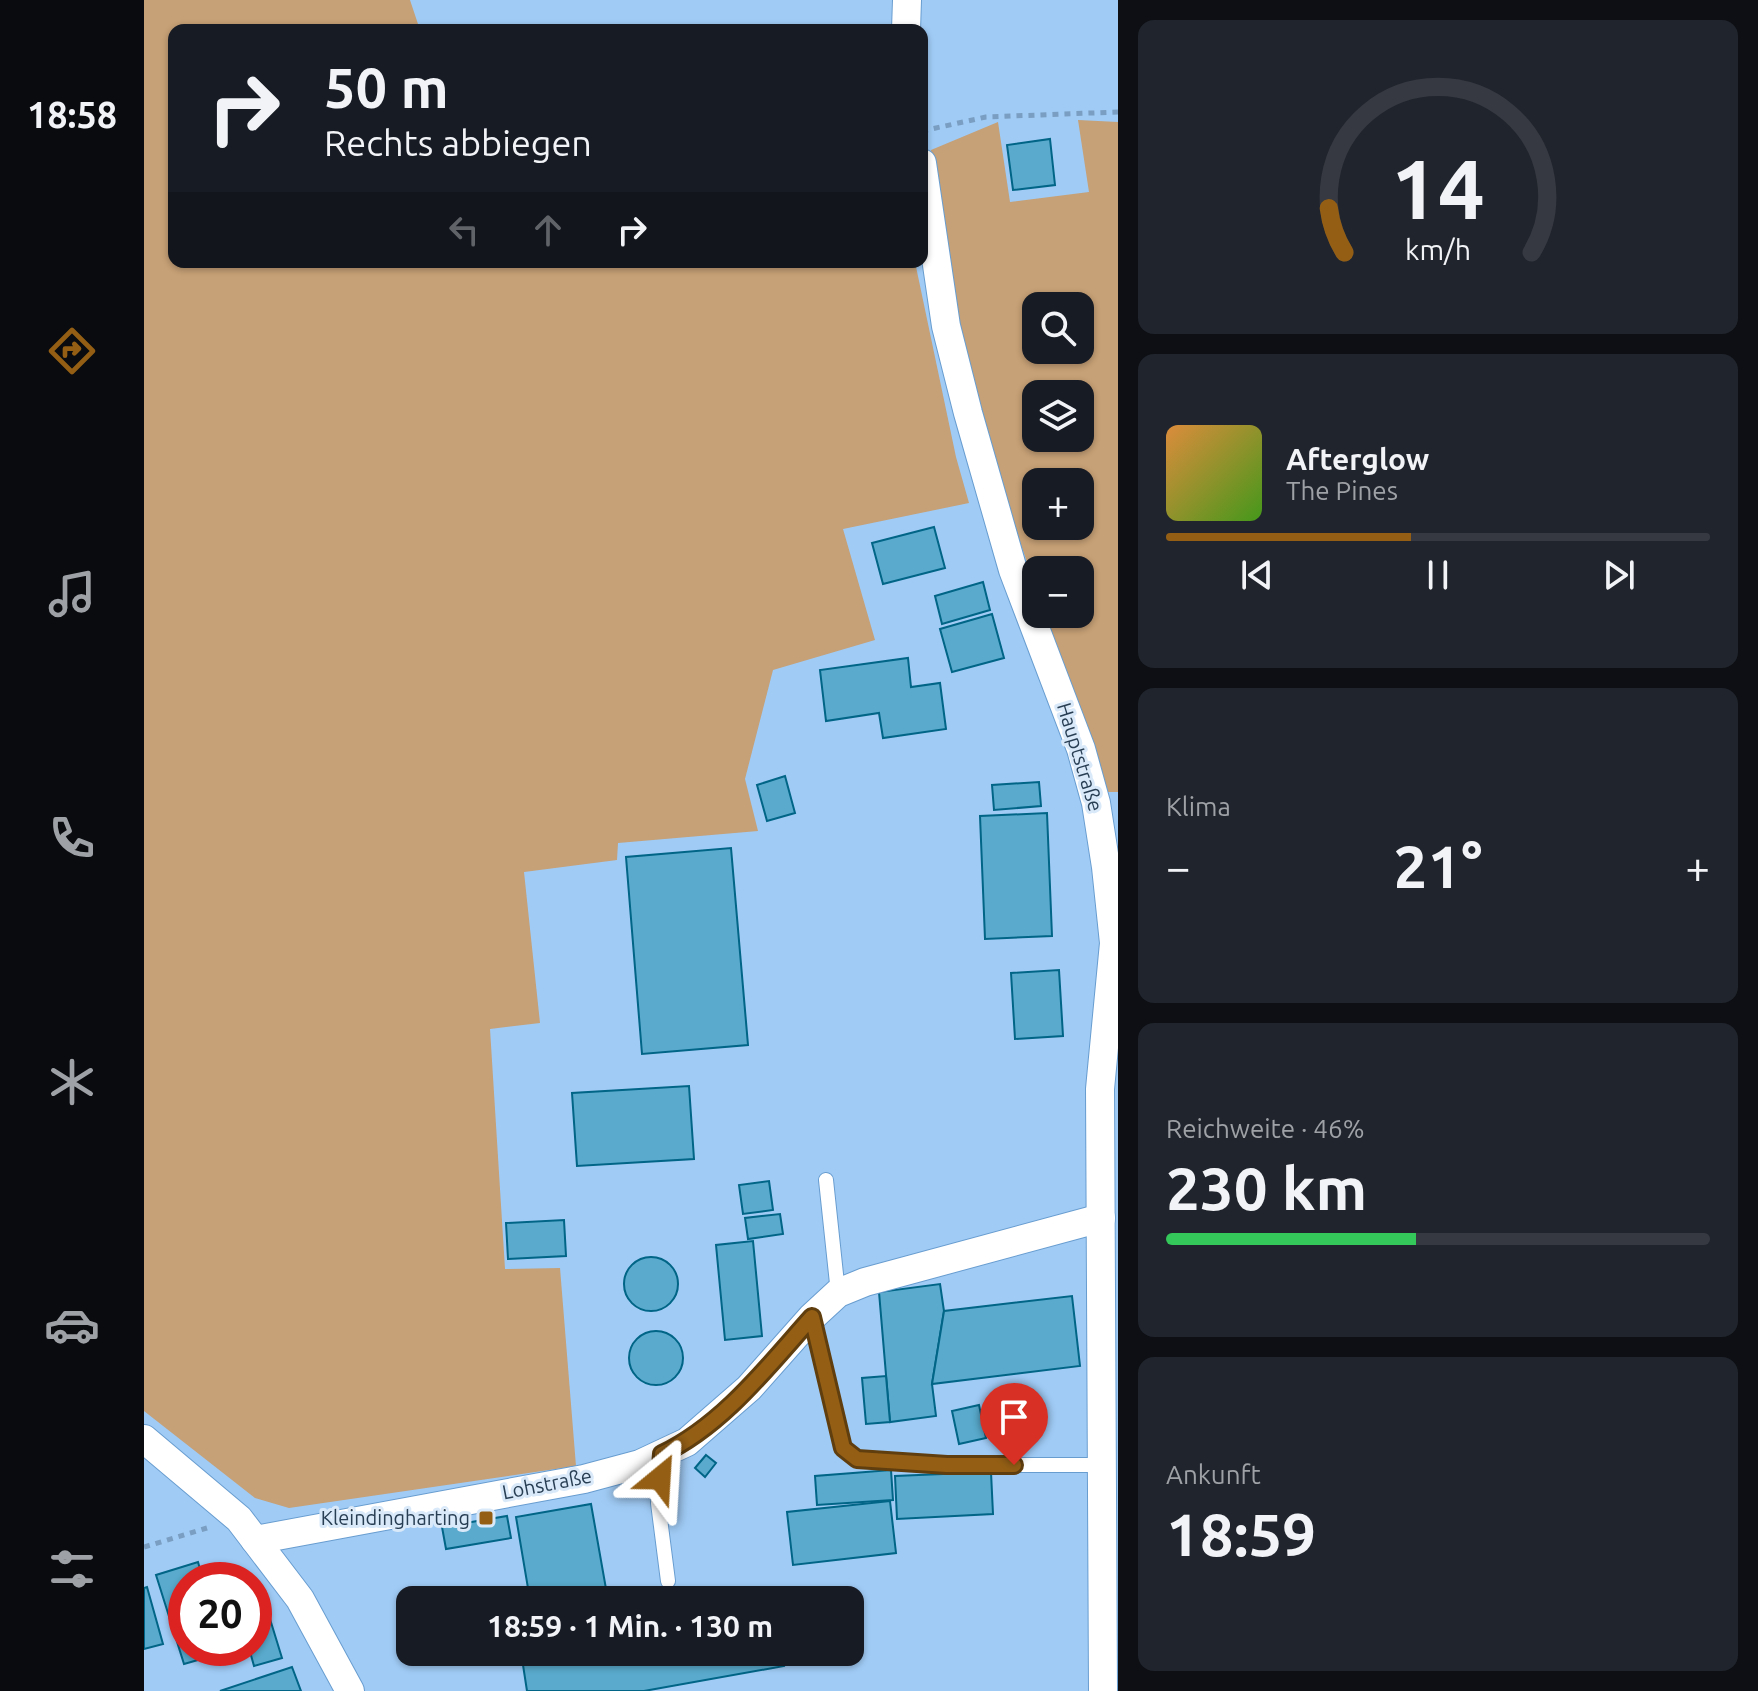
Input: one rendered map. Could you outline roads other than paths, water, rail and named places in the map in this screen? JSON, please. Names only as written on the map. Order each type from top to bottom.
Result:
[{"type":"street","points":[[906,24],[907,0]]},
{"type":"street","name":"Hauptstraße","points":[[928,204],[946,326],[968,413],[1013,570],[1081,749],[1096,803],[1114,943],[1100,1089],[1103,1691]]},
{"type":"street","name":"Lohstraße","points":[[247,1530],[584,1479],[640,1464],[687,1442],[749,1388],[812,1317],[838,1293],[865,1282],[1101,1218]]},
{"type":"street","points":[[144,1439],[247,1530],[300,1599],[350,1691]]},
{"type":"lane","points":[[826,1180],[838,1293]]},
{"type":"lane","points":[[812,1317],[843,1448],[857,1459],[947,1465],[1103,1465]]},
{"type":"lane","points":[[662,1454],[658,1503],[668,1581]]},
{"type":"place","name":"Kleindingharting","points":[[486,1518]]}]
